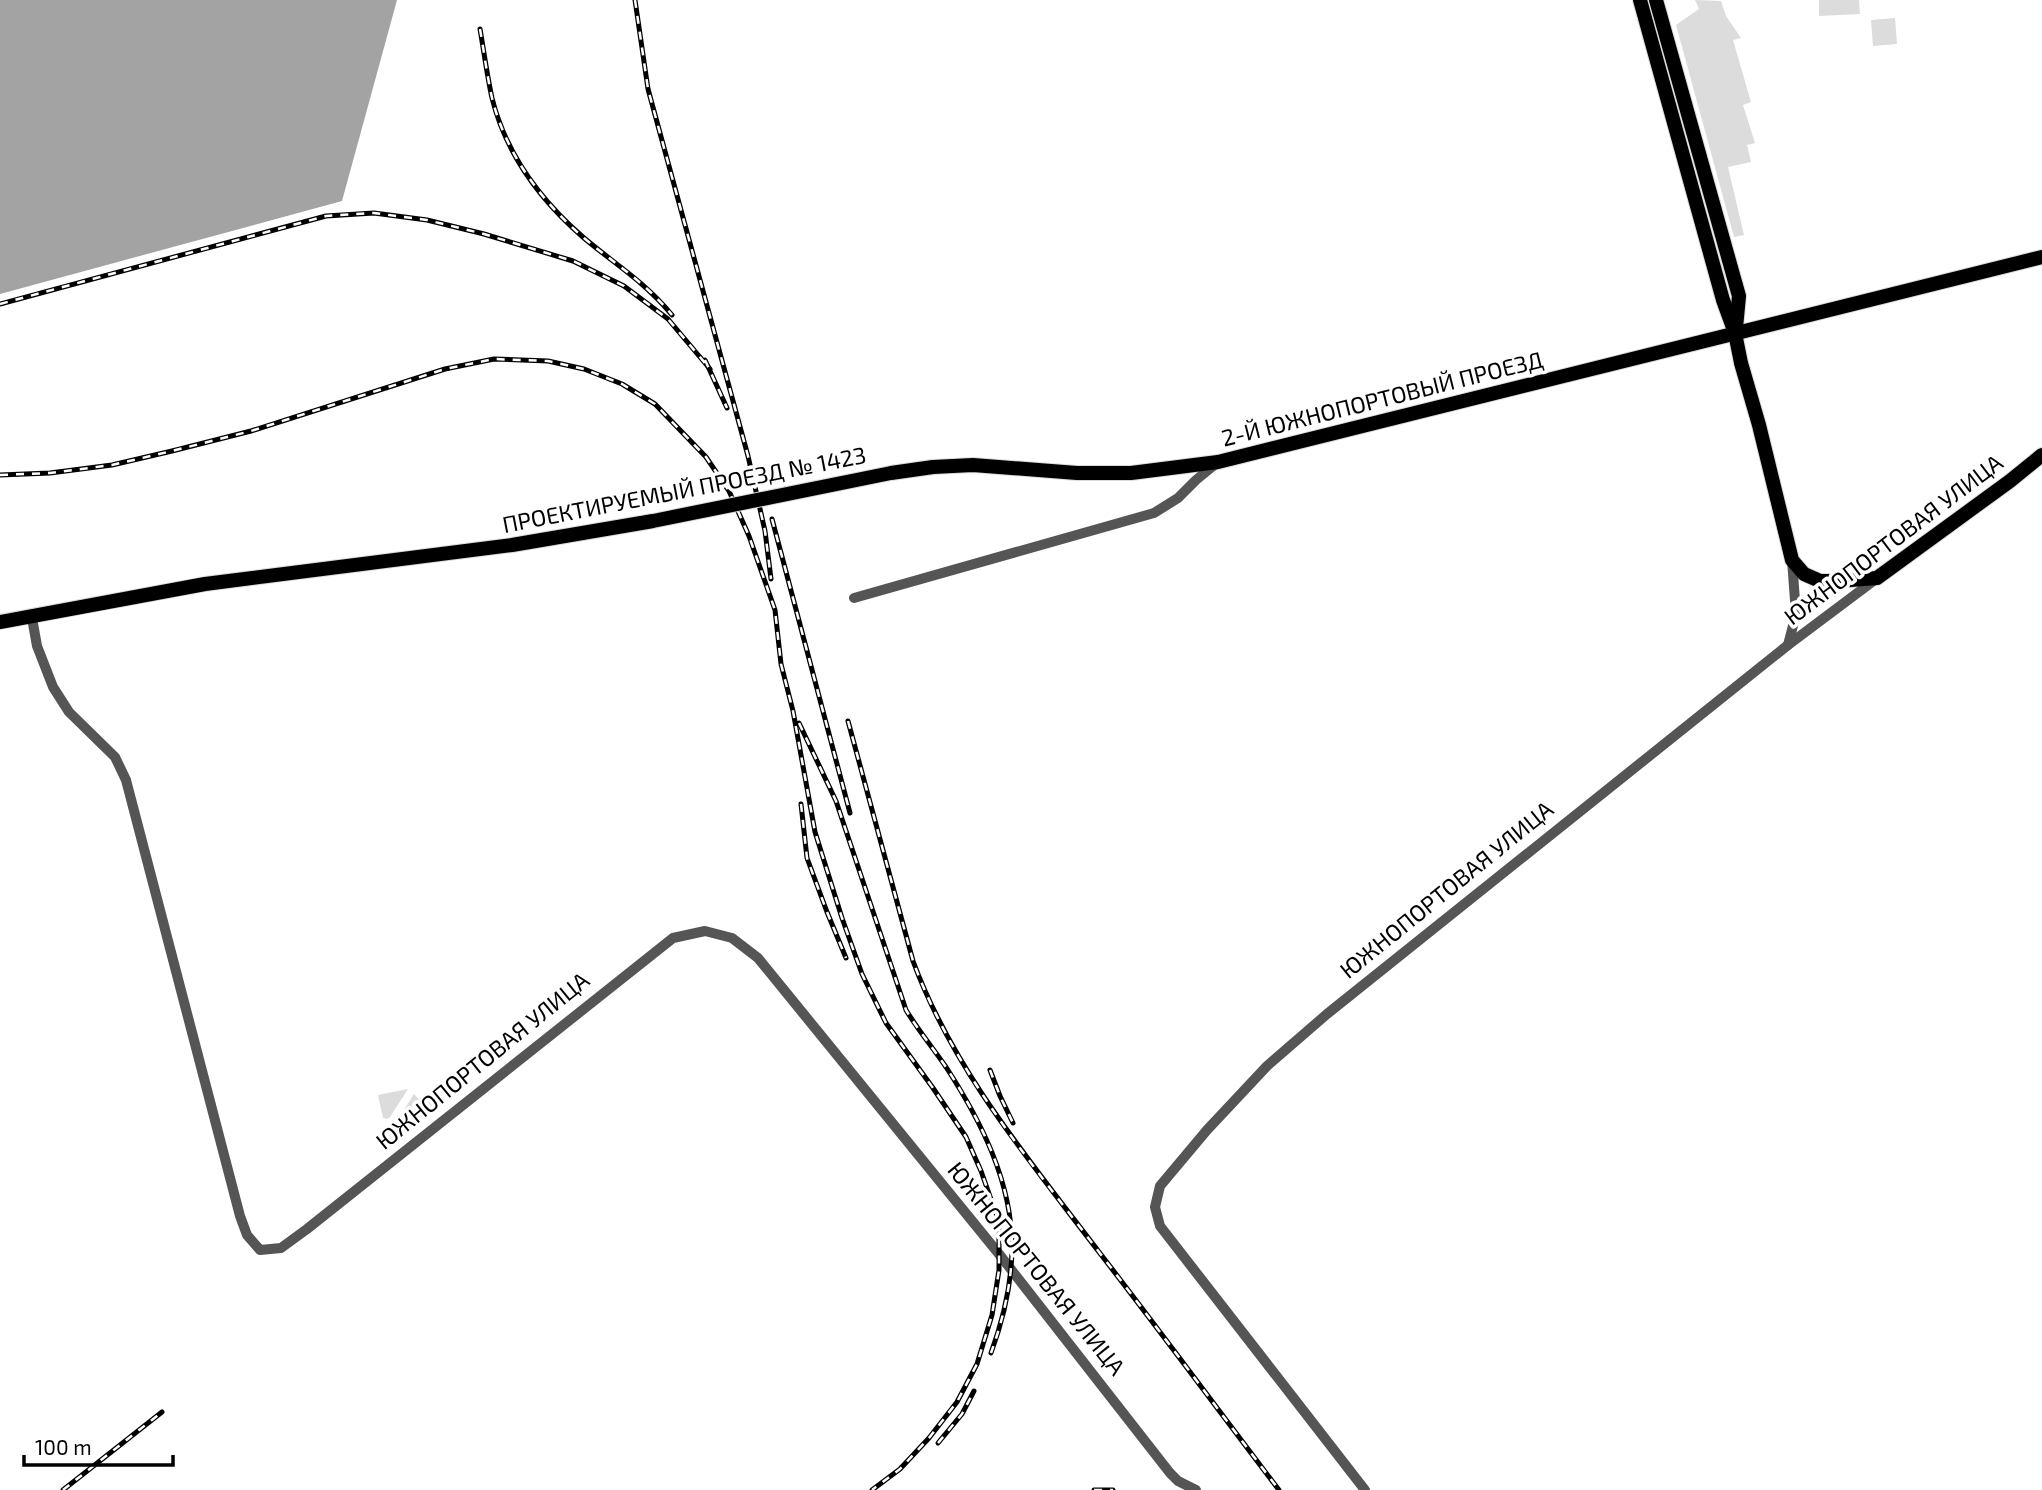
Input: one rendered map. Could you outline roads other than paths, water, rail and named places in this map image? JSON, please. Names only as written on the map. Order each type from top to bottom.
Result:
[{"type":"main road","points":[[1640,0],[1716,276],[1735,333],[1792,560],[1804,574],[1820,581],[1877,578]]},
{"type":"main road","points":[[1656,0],[1739,296],[1735,333]]},
{"type":"main road","name":"2-Й ЮЖНОПОРТОВЫЙ ПРОЕЗД","points":[[1218,463],[2042,257]]},
{"type":"main road","points":[[1716,276],[1726,281],[1730,279],[1732,271]]},
{"type":"main road","name":"ЮЖНОПОРТОВАЯ УЛИЦА","points":[[1877,578],[2010,481],[2042,454]]},
{"type":"main road","name":"ПРОЕКТИРУЕМЫЙ ПРОЕЗД № 1423","points":[[32,618],[205,584],[512,545],[933,467],[973,465],[1077,473],[1131,473],[1218,463]]},
{"type":"main road","points":[[0,622],[32,618]]},
{"type":"street","name":"2-Й ЮЖНОПОРТОВЫЙ ПРОЕЗД","points":[[854,598],[1154,513],[1178,498],[1218,463]]},
{"type":"street","points":[[1788,645],[1796,614],[1792,560]]},
{"type":"street","name":"ЮЖНОПОРТОВАЯ УЛИЦА","points":[[1361,1488],[1160,1226],[1155,1207],[1160,1186],[1207,1130],[1267,1066],[1327,1014],[1788,645],[1877,578]]},
{"type":"street","name":"ЮЖНОПОРТОВАЯ УЛИЦА","points":[[32,618],[37,646],[53,687],[69,712],[116,757],[126,780],[240,1216],[247,1235],[260,1250],[281,1248],[307,1229],[673,937],[705,932],[732,938],[756,956],[999,1254],[1170,1473],[1187,1487],[1196,1490]]},
{"type":"railway","points":[[635,0],[648,89],[748,456],[765,531],[771,579]]},
{"type":"railway","points":[[480,29],[498,119],[527,175],[568,224],[641,283],[672,315]]},
{"type":"railway","points":[[0,304],[326,216],[374,213],[427,220],[573,261],[624,286],[668,319],[710,369]]},
{"type":"railway","points":[[0,475],[50,473],[112,465],[172,451],[251,431],[445,369],[494,359],[548,361],[584,369],[622,384],[655,404],[706,457],[729,491],[749,536],[775,610],[781,664],[793,711],[815,832],[862,974],[886,1023],[966,1137],[999,1222],[999,1270],[992,1315],[977,1364],[957,1402],[929,1438],[900,1469],[872,1490]]},
{"type":"railway","points":[[705,360],[727,408]]},
{"type":"railway","points":[[772,519],[850,813]]},
{"type":"railway","points":[[848,721],[913,961],[949,1040],[1020,1149],[1279,1490]]},
{"type":"railway","points":[[799,723],[836,801],[906,1010],[946,1067],[971,1109],[1000,1176],[1011,1223],[1012,1260],[1006,1301],[991,1353]]},
{"type":"railway","points":[[801,804],[807,858],[846,958]]},
{"type":"railway","points":[[990,1070],[1013,1123]]},
{"type":"railway","points":[[938,1443],[962,1414],[974,1391]]},
{"type":"railway","points":[[63,1490],[162,1412]]},
{"type":"railway","points":[[1094,1490],[1113,1490]]}]
